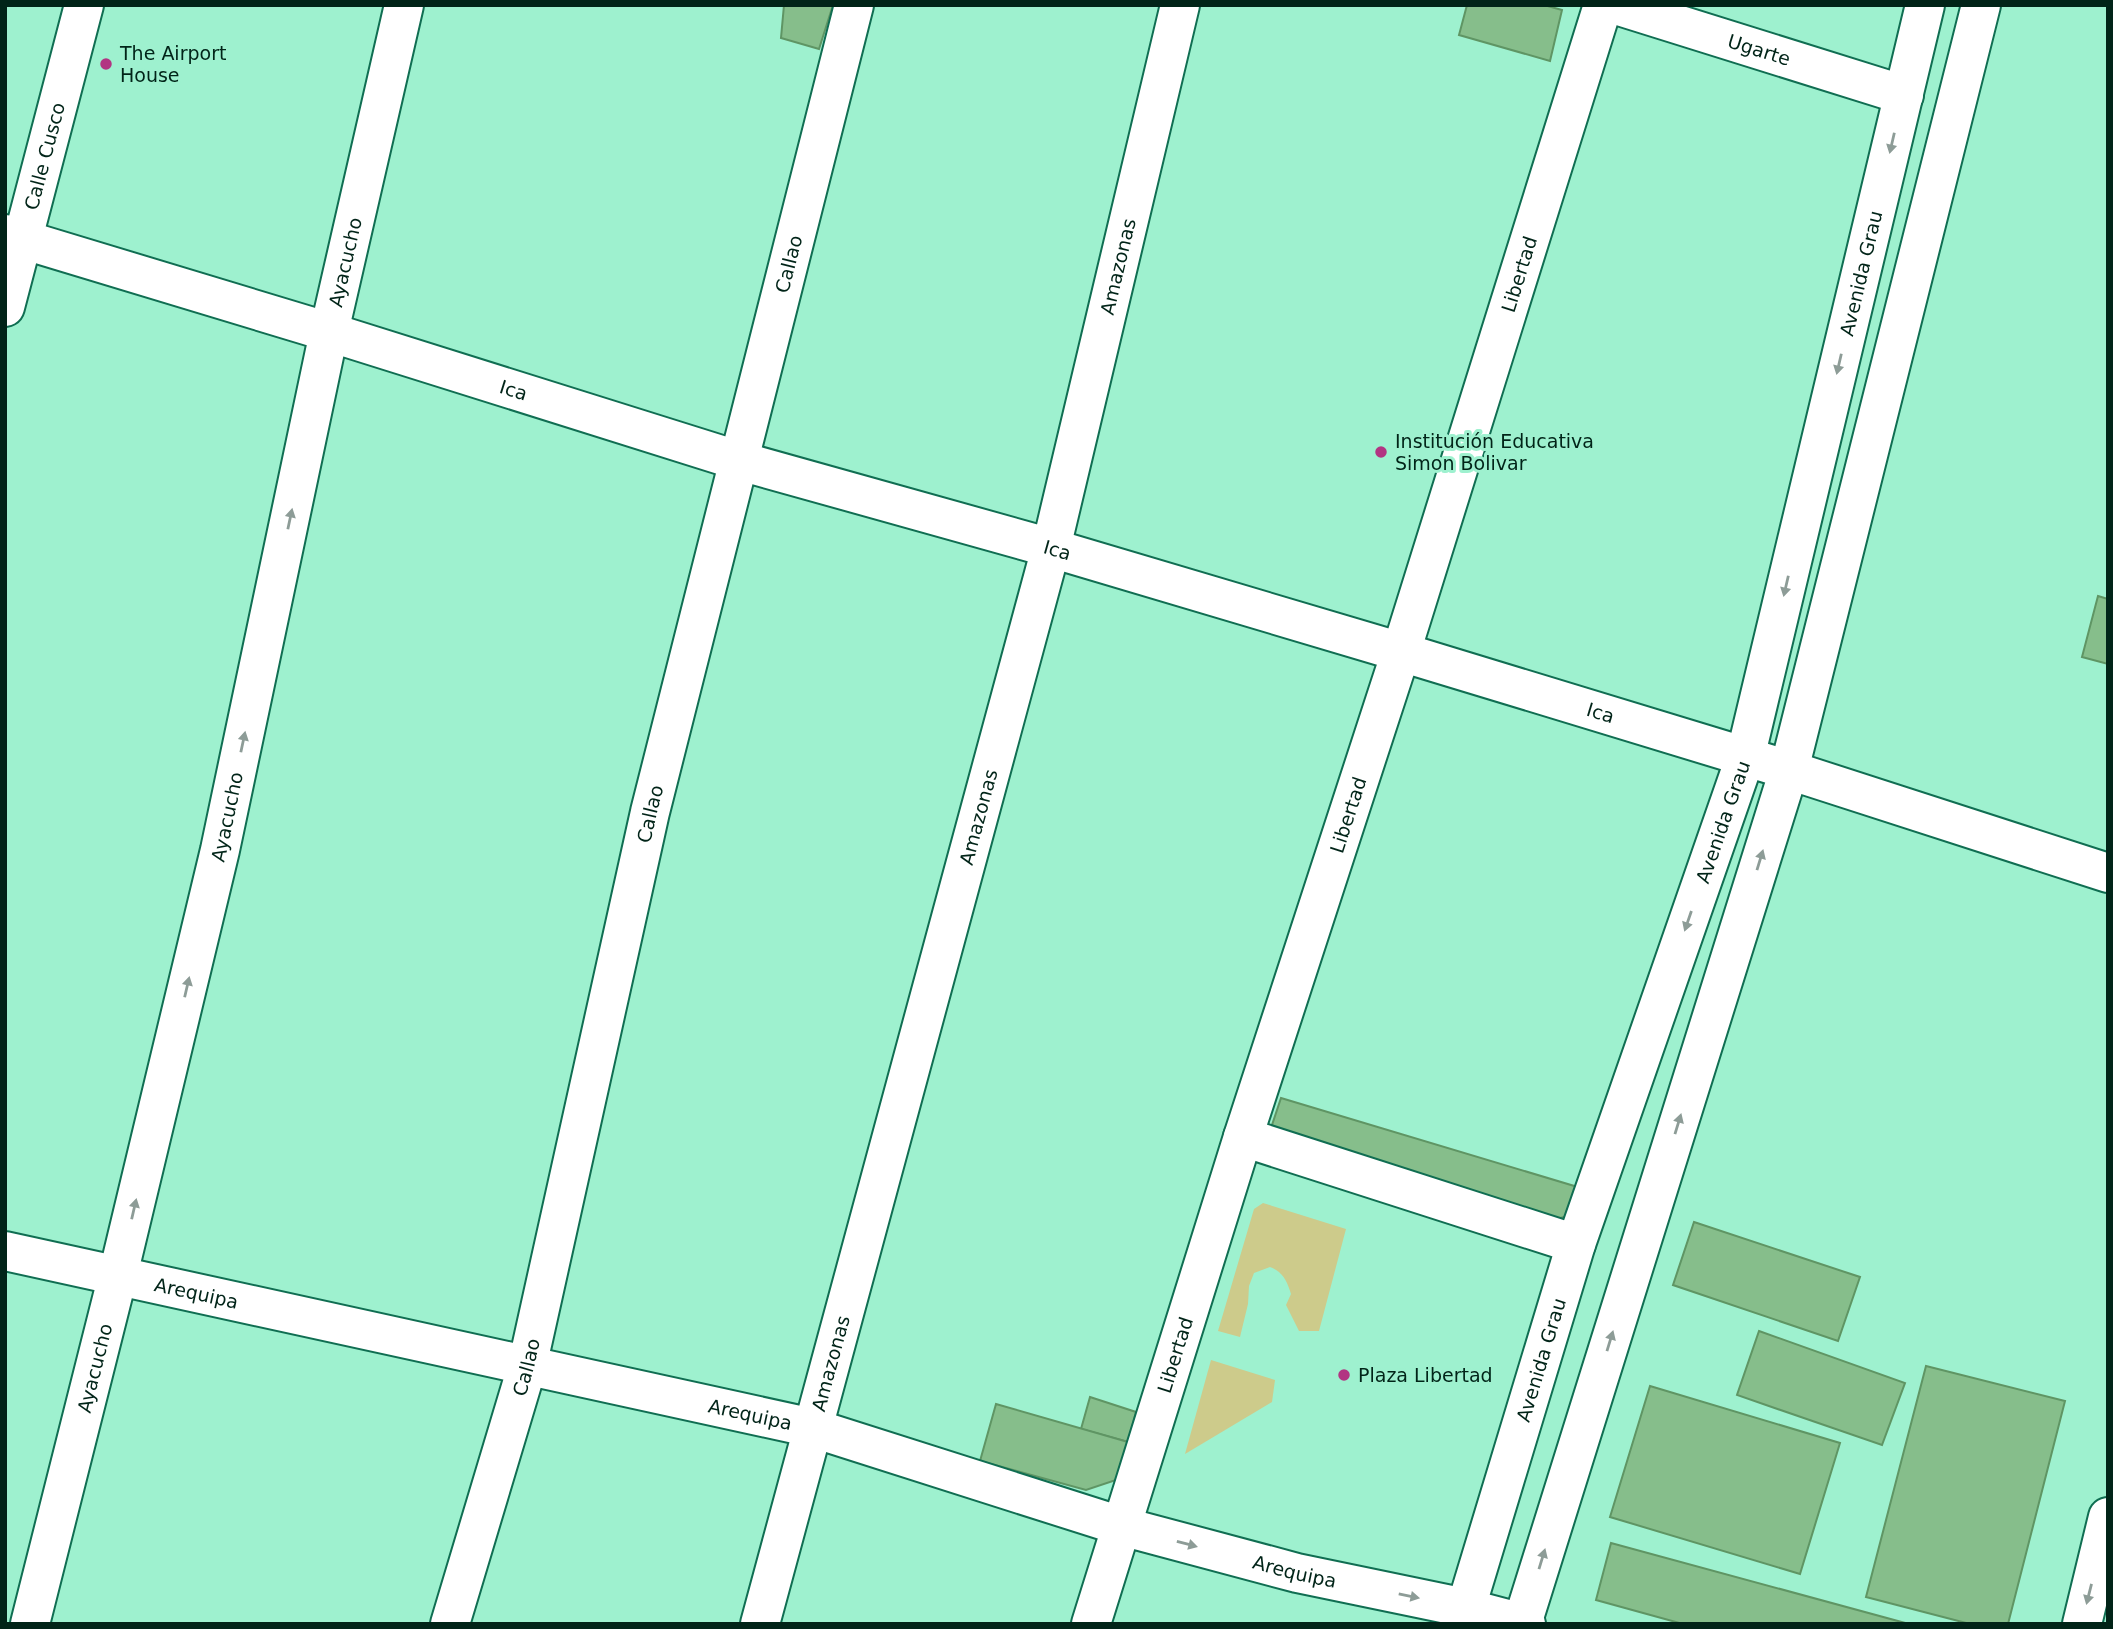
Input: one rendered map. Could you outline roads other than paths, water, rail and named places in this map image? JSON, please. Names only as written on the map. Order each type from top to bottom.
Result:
[{"type":"street","name":"Calle Cusco","points":[[5,307],[13,236],[84,5]]},
{"type":"street","name":"Ayacucho","points":[[30,1624],[118,1275],[219,850],[330,332],[404,5]]},
{"type":"street","name":"Callao","points":[[450,1624],[527,1367],[650,812],[854,5]]},
{"type":"street","name":"Amazonas","points":[[760,1624],[1051,548],[1180,5]]},
{"type":"street","name":"Libertad","points":[[1091,1624],[1243,1137],[1401,652],[1603,5]]},
{"type":"street","name":"Ugarte","points":[[1616,5],[1903,95]]},
{"type":"street","name":"Avenida Grau","points":[[1464,1616],[1576,1244],[1745,758],[1925,5]]},
{"type":"street","points":[[1523,1623],[1789,770],[1981,5]]},
{"type":"street","name":"Ica","points":[[13,236],[740,461],[1051,548],[1401,652],[1789,770],[2108,873]]},
{"type":"street","points":[[1243,1137],[1576,1244]]},
{"type":"street","name":"Arequipa","points":[[5,1251],[813,1428],[1121,1526],[1464,1616],[1523,1623]]},
{"type":"street","points":[[2082,1624],[2108,1517]]},
{"type":"place","name":"The Airport House","points":[[106,64]]},
{"type":"place","name":"Institución Educativa Simon Bolivar","points":[[1381,452]]},
{"type":"place","name":"Plaza Libertad","points":[[1344,1375]]}]
